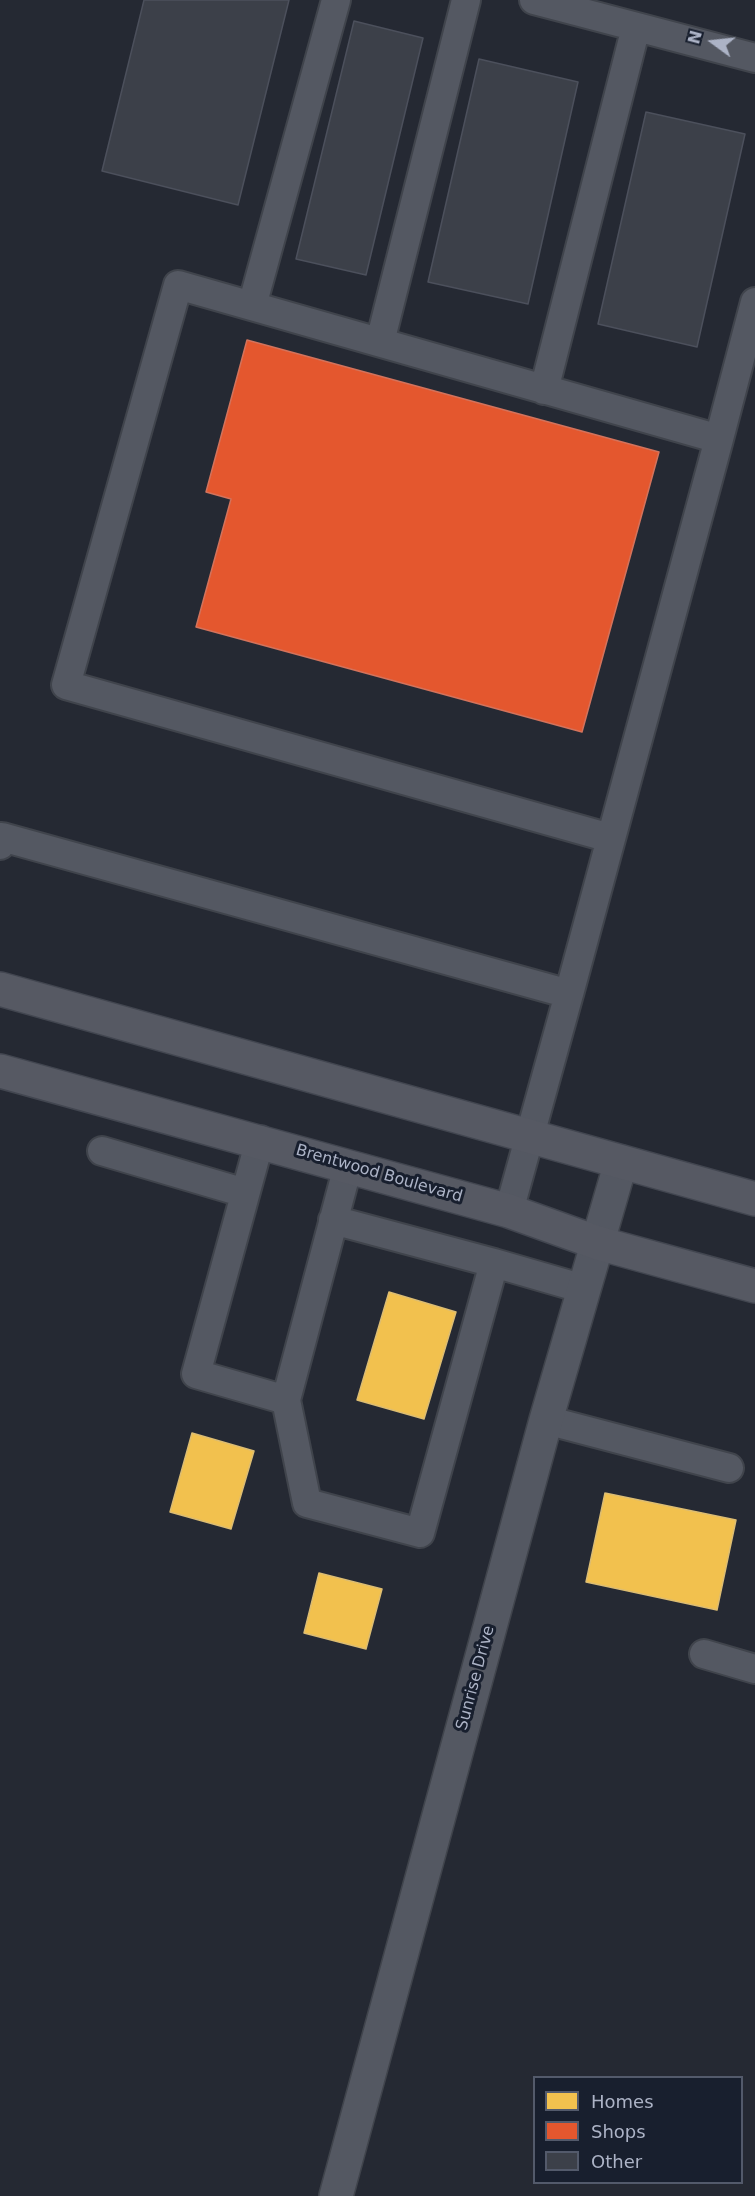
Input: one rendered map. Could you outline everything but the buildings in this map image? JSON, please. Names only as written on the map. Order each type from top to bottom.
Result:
[{"type":"main road","points":[[0,989],[755,1199]]},
{"type":"main road","name":"Brentwood Boulevard","points":[[0,1071],[260,1140],[509,1211],[597,1243],[755,1286]]},
{"type":"street","name":"Sunrise Drive","points":[[336,2196],[546,1420],[621,1162]]},
{"type":"lane","points":[[252,306],[336,0]]},
{"type":"lane","points":[[380,342],[465,0]]},
{"type":"lane","points":[[534,0],[755,58]]},
{"type":"lane","points":[[544,390],[636,27]]},
{"type":"lane","points":[[610,838],[66,685],[178,285],[719,439]]},
{"type":"lane","points":[[509,1211],[755,302]]},
{"type":"lane","points":[[0,845],[2,837],[569,994]]},
{"type":"lane","points":[[260,1140],[196,1374],[286,1400]]},
{"type":"lane","points":[[102,1151],[245,1193]]},
{"type":"lane","points":[[348,1166],[286,1400],[307,1503],[420,1533],[494,1263]]},
{"type":"lane","points":[[333,1220],[584,1288]]},
{"type":"lane","points":[[546,1420],[729,1468]]},
{"type":"lane","points":[[704,1654],[755,1669]]}]
